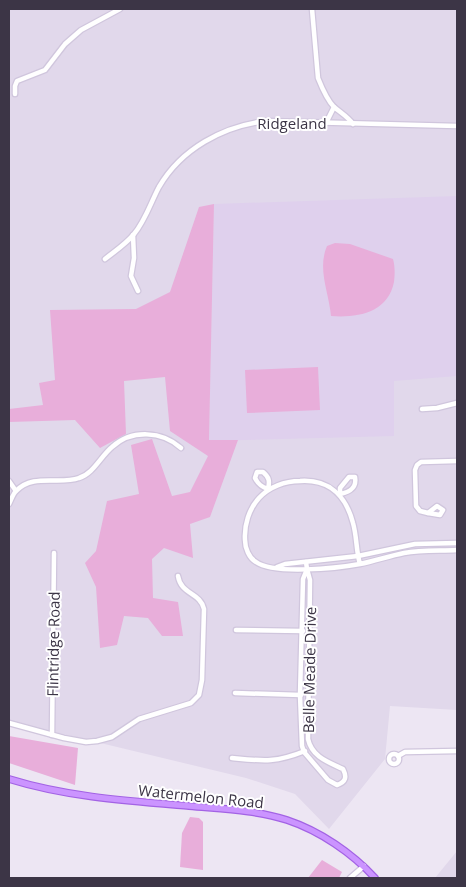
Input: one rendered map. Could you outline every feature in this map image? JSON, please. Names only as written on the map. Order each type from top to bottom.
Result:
[{"type":"main road","name":"Watermelon Road","points":[[9,779],[40,788],[88,797],[213,808],[276,817],[319,835],[352,856],[375,878]]},
{"type":"street","points":[[15,94],[17,81],[45,70],[65,44],[80,30],[120,9]]},
{"type":"street","name":"Ridgeland","points":[[312,9],[318,78],[321,88],[334,107],[353,124]]},
{"type":"street","points":[[326,123],[334,107]]},
{"type":"street","name":"Ridgeland","points":[[133,236],[166,177],[184,157],[210,138],[234,128],[266,121],[457,126]]},
{"type":"street","points":[[105,259],[133,236]]},
{"type":"street","points":[[133,236],[134,258],[131,276],[138,291]]},
{"type":"street","points":[[422,408],[437,408],[456,403]]},
{"type":"street","points":[[9,504],[16,491],[30,482],[80,478],[112,446],[140,434],[153,434],[168,438],[181,448]]},
{"type":"street","points":[[428,513],[420,511],[416,506],[415,470],[417,465],[421,462],[457,461]]},
{"type":"street","points":[[360,564],[353,523],[340,494],[326,485],[304,480],[268,489],[256,502],[248,516],[244,542],[249,556],[257,563],[285,570],[342,567],[360,564],[406,553],[457,550]]},
{"type":"street","points":[[9,481],[16,491]]},
{"type":"street","points":[[275,567],[285,564],[358,556],[405,546],[457,542]]},
{"type":"street","name":"Flintridge Road","points":[[52,735],[54,553]]},
{"type":"street","name":"Belle Meade Drive","points":[[306,562],[310,580],[308,739],[311,748],[323,760],[343,769],[345,779],[337,785],[332,783],[304,752],[301,740],[300,696],[303,579],[307,569]]},
{"type":"street","points":[[9,723],[86,742],[112,737],[139,719],[186,705],[196,700],[202,685],[204,609],[200,599],[182,587],[178,576]]},
{"type":"street","points":[[236,630],[309,630]]},
{"type":"street","points":[[235,693],[308,696]]},
{"type":"street","points":[[232,758],[267,761],[283,760],[311,748]]},
{"type":"street","points":[[398,756],[405,752],[457,751]]},
{"type":"street","points":[[350,878],[364,866]]},
{"type":"shaded area","points":[[9,9],[457,9],[457,710],[390,706],[385,759],[329,829],[295,794],[246,778],[9,721]]},
{"type":"shaded area","points":[[457,196],[457,376],[394,381],[394,436],[209,441],[214,204]]},
{"type":"shaded area","points":[[214,204],[209,440],[238,440],[210,517],[190,524],[193,558],[164,548],[152,559],[153,598],[178,602],[183,636],[162,636],[148,618],[124,616],[117,645],[100,648],[96,587],[85,563],[96,551],[107,501],[139,494],[131,445],[152,439],[172,496],[190,492],[208,456],[170,431],[165,377],[124,381],[126,434],[100,448],[75,420],[9,422],[9,409],[43,405],[39,383],[55,380],[50,310],[136,309],[170,292],[199,207]]},
{"type":"shaded area","points":[[335,243],[350,244],[393,259],[395,270],[391,292],[378,307],[351,316],[331,316],[324,281],[323,263],[327,246]]},
{"type":"shaded area","points":[[318,367],[320,410],[247,413],[245,370]]},
{"type":"shaded area","points":[[9,736],[78,748],[75,785],[9,763]]},
{"type":"shaded area","points":[[190,817],[199,818],[203,822],[203,870],[180,867],[182,833]]},
{"type":"shaded area","points":[[457,851],[457,878],[435,878]]},
{"type":"shaded area","points":[[322,860],[342,872],[339,878],[308,878]]}]
